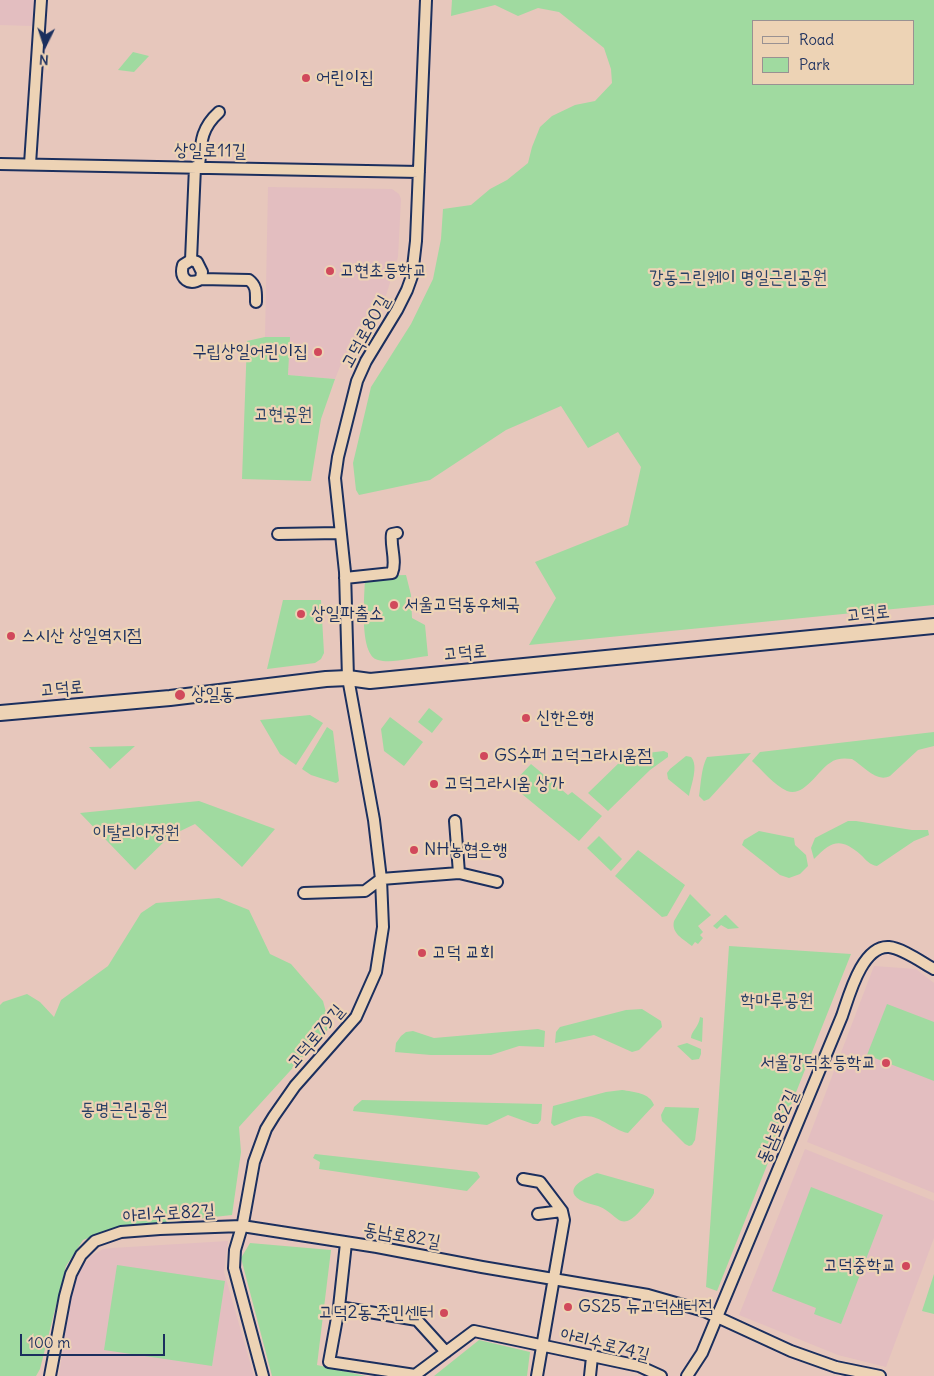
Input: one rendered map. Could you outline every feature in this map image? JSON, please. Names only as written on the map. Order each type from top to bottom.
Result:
[{"type":"main road","name":"고덕로","points":[[0,713],[170,698],[326,679],[348,678],[370,681],[934,626]]},
{"type":"street","points":[[30,164],[42,0]]},
{"type":"street","name":"고덕로80길","points":[[348,678],[345,578],[335,478],[338,457],[357,381],[366,361],[397,310],[412,276],[416,241],[426,0]]},
{"type":"street","points":[[191,260],[197,167],[204,131],[212,118],[219,112]]},
{"type":"street","name":"상일로11길","points":[[0,164],[419,172]]},
{"type":"street","points":[[191,260],[183,265],[181,272],[183,278],[189,282],[195,282],[201,278],[249,280],[253,283],[256,290],[256,302]]},
{"type":"street","points":[[191,260],[197,262],[200,266],[201,278]]},
{"type":"street","points":[[278,534],[340,533]]},
{"type":"street","points":[[345,578],[392,573],[394,568],[391,539],[392,534],[398,533]]},
{"type":"street","name":"고덕로79길","points":[[263,1376],[234,1268],[235,1250],[242,1226],[254,1162],[270,1122],[295,1086],[356,1017],[376,972],[383,927],[381,879],[374,820],[348,678]]},
{"type":"street","points":[[455,821],[459,873]]},
{"type":"street","points":[[304,893],[365,891],[381,879],[459,873],[497,882]]},
{"type":"street","name":"동남로82길","points":[[716,1317],[842,1016],[860,967],[874,951],[888,947],[903,952],[934,970]]},
{"type":"street","points":[[523,1179],[540,1182],[562,1211],[564,1220],[552,1279],[537,1376]]},
{"type":"street","points":[[538,1214],[562,1211]]},
{"type":"street","name":"동남로82길","points":[[242,1226],[648,1295],[704,1311],[790,1351],[836,1367],[880,1376]]},
{"type":"street","name":"아리수로82길","points":[[50,1376],[71,1274],[81,1256],[94,1242],[120,1232],[242,1226]]},
{"type":"street","name":"동남로82길","points":[[330,1362],[339,1307],[346,1243]]},
{"type":"street","points":[[339,1307],[417,1320],[446,1352]]},
{"type":"street","points":[[688,1376],[702,1353],[716,1317]]},
{"type":"street","name":"아리수로74길","points":[[330,1362],[415,1375],[474,1331],[592,1357],[661,1376]]},
{"type":"street","points":[[590,1376],[592,1357]]},
{"type":"shaded area","points":[[0,0],[34,0],[32,26],[0,25]]},
{"type":"shaded area","name":"고현초등학교","points":[[268,187],[392,189],[399,194],[401,199],[398,257],[383,305],[352,345],[343,359],[335,379],[288,375],[290,338],[265,337]]},
{"type":"shaded area","name":"서울강덕초등학교","points":[[874,966],[916,969],[934,983],[934,1193],[807,1142]]},
{"type":"shaded area","name":"고덕중학교","points":[[805,1149],[934,1201],[934,1238],[886,1367],[838,1355],[739,1315]]},
{"type":"shaded area","points":[[228,1241],[224,1272],[254,1376],[59,1376],[71,1288],[77,1274],[91,1256],[103,1249],[112,1248]]},
{"type":"green space","name":"강동그린웨이 명일근린공원","points":[[452,0],[934,0],[934,605],[529,645],[556,598],[535,562],[628,525],[641,467],[618,432],[588,448],[561,406],[506,430],[430,480],[359,495],[356,490],[353,463],[371,387],[411,324],[433,279],[441,239],[443,209],[471,205],[490,189],[507,180],[528,163],[540,127],[552,116],[575,105],[595,101],[612,83],[611,69],[604,48],[559,12],[538,8],[518,16],[495,5],[451,16]]},
{"type":"green space","points":[[133,52],[149,56],[134,72],[118,70]]},
{"type":"green space","name":"고현공원","points":[[265,337],[290,337],[288,375],[335,379],[321,419],[311,481],[242,479],[247,341]]},
{"type":"green space","points":[[406,575],[411,595],[412,618],[425,625],[428,656],[396,661],[378,660],[372,656],[365,636],[365,576]]},
{"type":"green space","points":[[283,600],[321,600],[324,653],[321,659],[315,663],[267,669]]},
{"type":"green space","points":[[429,708],[443,719],[432,733],[418,722]]},
{"type":"green space","points":[[310,715],[323,723],[296,765],[280,754],[260,720]]},
{"type":"green space","points":[[390,717],[423,742],[404,766],[384,751],[381,729]]},
{"type":"green space","points":[[327,727],[333,731],[339,781],[336,783],[311,775],[302,769]]},
{"type":"green space","points":[[934,732],[934,746],[918,750],[890,776],[885,778],[875,776],[852,759],[840,759],[832,761],[805,787],[793,792],[787,791],[778,785],[752,761],[760,752]]},
{"type":"green space","points":[[135,746],[110,769],[89,747]]},
{"type":"green space","points":[[664,751],[668,753],[668,757],[650,770],[608,811],[588,793],[624,758],[630,755]]},
{"type":"green space","points":[[751,753],[709,799],[704,801],[699,796],[702,771],[707,757]]},
{"type":"green space","points":[[686,756],[691,757],[694,765],[694,776],[689,796],[668,779],[667,773]]},
{"type":"green space","points":[[531,764],[568,795],[572,792],[602,816],[579,841],[511,785]]},
{"type":"green space","name":"이탈리아정원","points":[[199,801],[275,829],[242,867],[195,824],[170,836],[135,870],[80,813]]},
{"type":"green space","points":[[848,821],[912,830],[928,830],[929,835],[914,841],[877,866],[870,863],[854,849],[842,844],[831,845],[814,859],[811,848],[815,838]]},
{"type":"green space","points":[[759,831],[794,838],[795,845],[806,855],[808,866],[800,874],[789,878],[780,875],[742,845],[744,840]]},
{"type":"green space","points":[[599,836],[622,859],[611,871],[587,848]]},
{"type":"green space","points":[[638,850],[685,885],[667,916],[662,917],[615,876]]},
{"type":"green space","points":[[690,894],[711,915],[698,926],[703,932],[700,935],[703,938],[698,944],[695,942],[692,946],[678,935],[674,929],[674,921]]},
{"type":"green space","name":"동명근린공원","points":[[219,898],[249,910],[270,954],[291,964],[323,1001],[330,1027],[239,1127],[241,1152],[232,1215],[115,1228],[83,1240],[66,1266],[40,1369],[36,1376],[0,1376],[0,1005],[3,1002],[27,994],[40,1002],[54,1017],[61,1000],[108,966],[141,913],[156,903]]},
{"type":"green space","points":[[725,915],[739,928],[728,929],[721,925],[717,929],[713,926]]},
{"type":"green space","name":"학마루공원","points":[[729,946],[851,954],[717,1291],[706,1287]]},
{"type":"green space","points":[[887,1004],[934,1022],[934,1081],[867,1055]]},
{"type":"green space","points":[[642,1009],[661,1021],[662,1027],[639,1050],[632,1052],[594,1035],[555,1043],[556,1032],[560,1027],[626,1010]]},
{"type":"green space","points":[[700,1017],[703,1018],[702,1042],[691,1038]]},
{"type":"green space","points":[[538,1029],[545,1031],[544,1047],[519,1046],[491,1055],[431,1055],[395,1052],[396,1043],[406,1032],[413,1031],[434,1038]]},
{"type":"green space","points":[[687,1043],[701,1049],[699,1059],[692,1060],[677,1046]]},
{"type":"green space","points":[[622,1090],[636,1092],[645,1096],[654,1105],[628,1133],[590,1116],[576,1118],[554,1126],[551,1123],[553,1106],[606,1092]]},
{"type":"green space","points":[[362,1100],[542,1104],[541,1120],[538,1124],[533,1124],[508,1115],[487,1125],[353,1111],[354,1107]]},
{"type":"green space","points":[[665,1107],[699,1108],[695,1140],[692,1145],[685,1144],[662,1121],[661,1115]]},
{"type":"green space","points":[[315,1154],[477,1172],[480,1177],[467,1191],[319,1169],[320,1162],[313,1158]]},
{"type":"green space","points":[[597,1173],[654,1189],[654,1193],[633,1218],[627,1221],[619,1220],[605,1209],[582,1201],[575,1196],[573,1191],[575,1187]]},
{"type":"green space","points":[[811,1187],[883,1215],[841,1324],[814,1314],[816,1308],[772,1291]]},
{"type":"green space","points":[[250,1243],[331,1250],[317,1365],[366,1376],[272,1376],[241,1258]]},
{"type":"green space","points":[[117,1265],[225,1281],[212,1366],[104,1350]]},
{"type":"green space","points":[[934,1274],[934,1314],[922,1311]]},
{"type":"green space","points":[[479,1340],[530,1352],[527,1376],[434,1376]]},
{"type":"place","name":"어린이집","points":[[306,78]]},
{"type":"place","name":"고현초등학교","points":[[330,271]]},
{"type":"place","name":"구립상일어린이집","points":[[318,352]]},
{"type":"place","name":"서울고덕동우체국","points":[[394,605]]},
{"type":"place","name":"상일파출소","points":[[301,614]]},
{"type":"place","name":"스시산 상일역지점","points":[[11,636]]},
{"type":"place","name":"상일동","points":[[180,695]]},
{"type":"place","name":"신한은행","points":[[526,718]]},
{"type":"place","name":"GS수퍼 고덕그라시움점","points":[[484,756]]},
{"type":"place","name":"고덕그라시움 상가","points":[[434,784]]},
{"type":"place","name":"NH농협은행","points":[[414,850]]},
{"type":"place","name":"고덕 교회","points":[[422,953]]},
{"type":"place","name":"서울강덕초등학교","points":[[886,1063]]},
{"type":"place","name":"고덕중학교","points":[[906,1266]]},
{"type":"place","name":"GS25 뉴고덕샘터점","points":[[568,1307]]},
{"type":"place","name":"고덕2동 주민센터","points":[[444,1313]]}]
